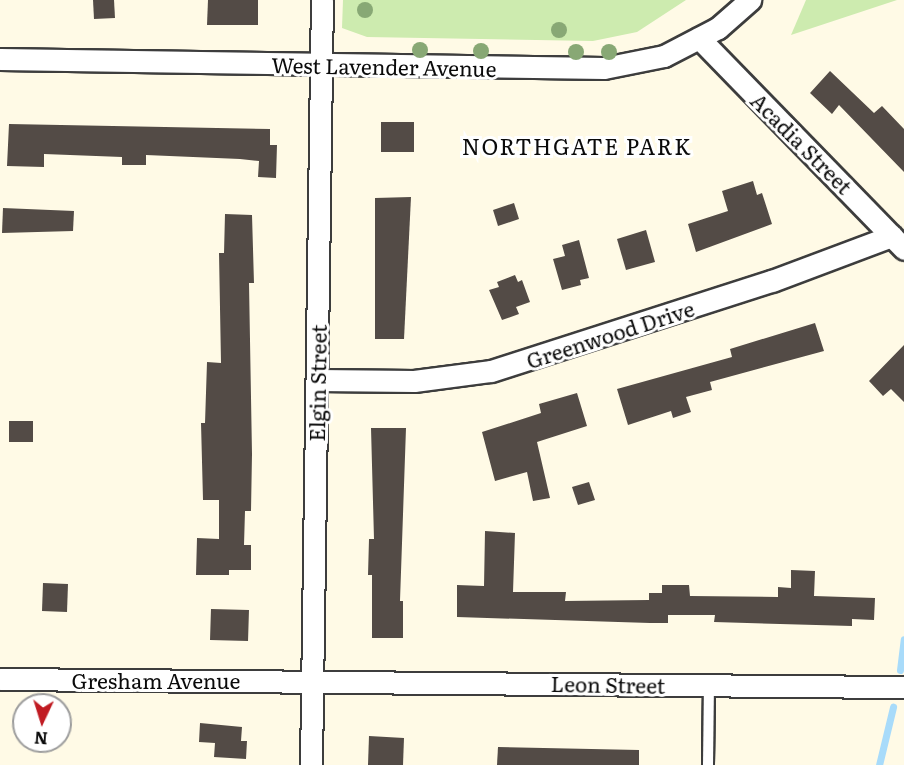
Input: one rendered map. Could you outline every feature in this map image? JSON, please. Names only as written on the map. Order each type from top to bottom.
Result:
[{"type":"street","name":"Elgin Street","points":[[311,765],[322,0]]},
{"type":"street","name":"West Lavender Avenue","points":[[0,59],[604,68],[664,56],[699,38],[750,0]]},
{"type":"street","name":"Acadia Street","points":[[699,38],[898,243]]},
{"type":"street","name":"Greenwood Drive","points":[[317,380],[414,381],[491,371],[898,243]]},
{"type":"street","name":"Gresham Avenue","points":[[0,679],[312,681]]},
{"type":"street","name":"Leon Street","points":[[312,681],[904,687]]},
{"type":"lane","points":[[708,765],[710,685]]},
{"type":"green space","points":[[343,0],[686,0],[637,32],[593,41],[367,37],[342,28]]},
{"type":"green space","points":[[806,0],[897,0],[791,35]]},
{"type":"building","points":[[93,0],[114,0],[115,18],[94,19]]},
{"type":"building","points":[[208,0],[258,0],[258,25],[207,25]]},
{"type":"building","points":[[830,71],[874,113],[882,106],[904,129],[904,172],[839,105],[832,114],[810,93]]},
{"type":"building","points":[[381,122],[414,122],[414,152],[381,152]]},
{"type":"building","points":[[9,124],[270,129],[270,145],[277,145],[276,178],[258,177],[259,161],[240,159],[146,155],[146,165],[122,165],[122,157],[44,154],[44,167],[7,166]]},
{"type":"building","points":[[753,181],[757,195],[762,193],[772,224],[696,252],[688,224],[728,211],[722,191]]},
{"type":"building","points":[[411,197],[404,339],[375,339],[375,198]]},
{"type":"building","points":[[514,203],[519,219],[498,226],[493,210]]},
{"type":"building","points":[[3,208],[74,211],[73,231],[2,233]]},
{"type":"building","points":[[225,214],[252,215],[254,283],[249,283],[251,511],[245,511],[244,545],[251,545],[251,570],[229,570],[229,575],[196,575],[197,538],[219,539],[219,500],[203,500],[201,423],[205,423],[207,362],[221,363],[219,253],[224,253]]},
{"type":"building","points":[[646,230],[655,262],[626,270],[617,239]]},
{"type":"building","points":[[579,240],[589,278],[580,280],[581,285],[562,290],[553,259],[565,256],[562,245]]},
{"type":"building","points":[[515,275],[518,282],[522,280],[530,302],[516,307],[519,314],[502,320],[489,290],[499,287],[497,282]]},
{"type":"building","points":[[815,323],[824,351],[710,382],[712,390],[686,397],[691,412],[673,418],[671,411],[628,425],[617,389],[732,357],[730,349]]},
{"type":"building","points":[[904,345],[904,402],[891,389],[883,396],[869,381]]},
{"type":"building","points":[[577,393],[587,426],[537,442],[550,498],[533,501],[527,472],[495,481],[482,432],[541,413],[539,404]]},
{"type":"building","points":[[9,421],[33,421],[33,442],[9,442]]},
{"type":"building","points":[[371,428],[406,428],[400,601],[403,601],[403,638],[372,638],[372,575],[368,575],[369,539],[374,539]]},
{"type":"building","points":[[589,482],[595,500],[578,505],[572,487]]},
{"type":"building","points":[[485,531],[515,533],[513,592],[566,592],[565,601],[649,600],[649,593],[662,593],[662,585],[689,585],[690,596],[778,597],[778,587],[791,588],[791,570],[815,571],[814,596],[875,598],[874,620],[852,619],[852,626],[714,622],[715,615],[668,615],[668,623],[457,617],[457,585],[484,586]]},
{"type":"building","points":[[43,583],[68,584],[67,612],[42,611]]},
{"type":"building","points":[[211,609],[249,610],[248,641],[210,640]]},
{"type":"building","points":[[200,723],[242,727],[241,741],[247,741],[246,759],[214,757],[215,743],[199,742]]},
{"type":"building","points":[[369,736],[404,738],[403,765],[368,765]]},
{"type":"building","points":[[498,747],[639,750],[639,765],[497,765]]},
{"type":"waterway","points":[[900,670],[904,639]]},
{"type":"waterway","points":[[879,765],[893,707]]},
{"type":"district","name":"NORTHGATE PARK","points":[[577,146]]}]
